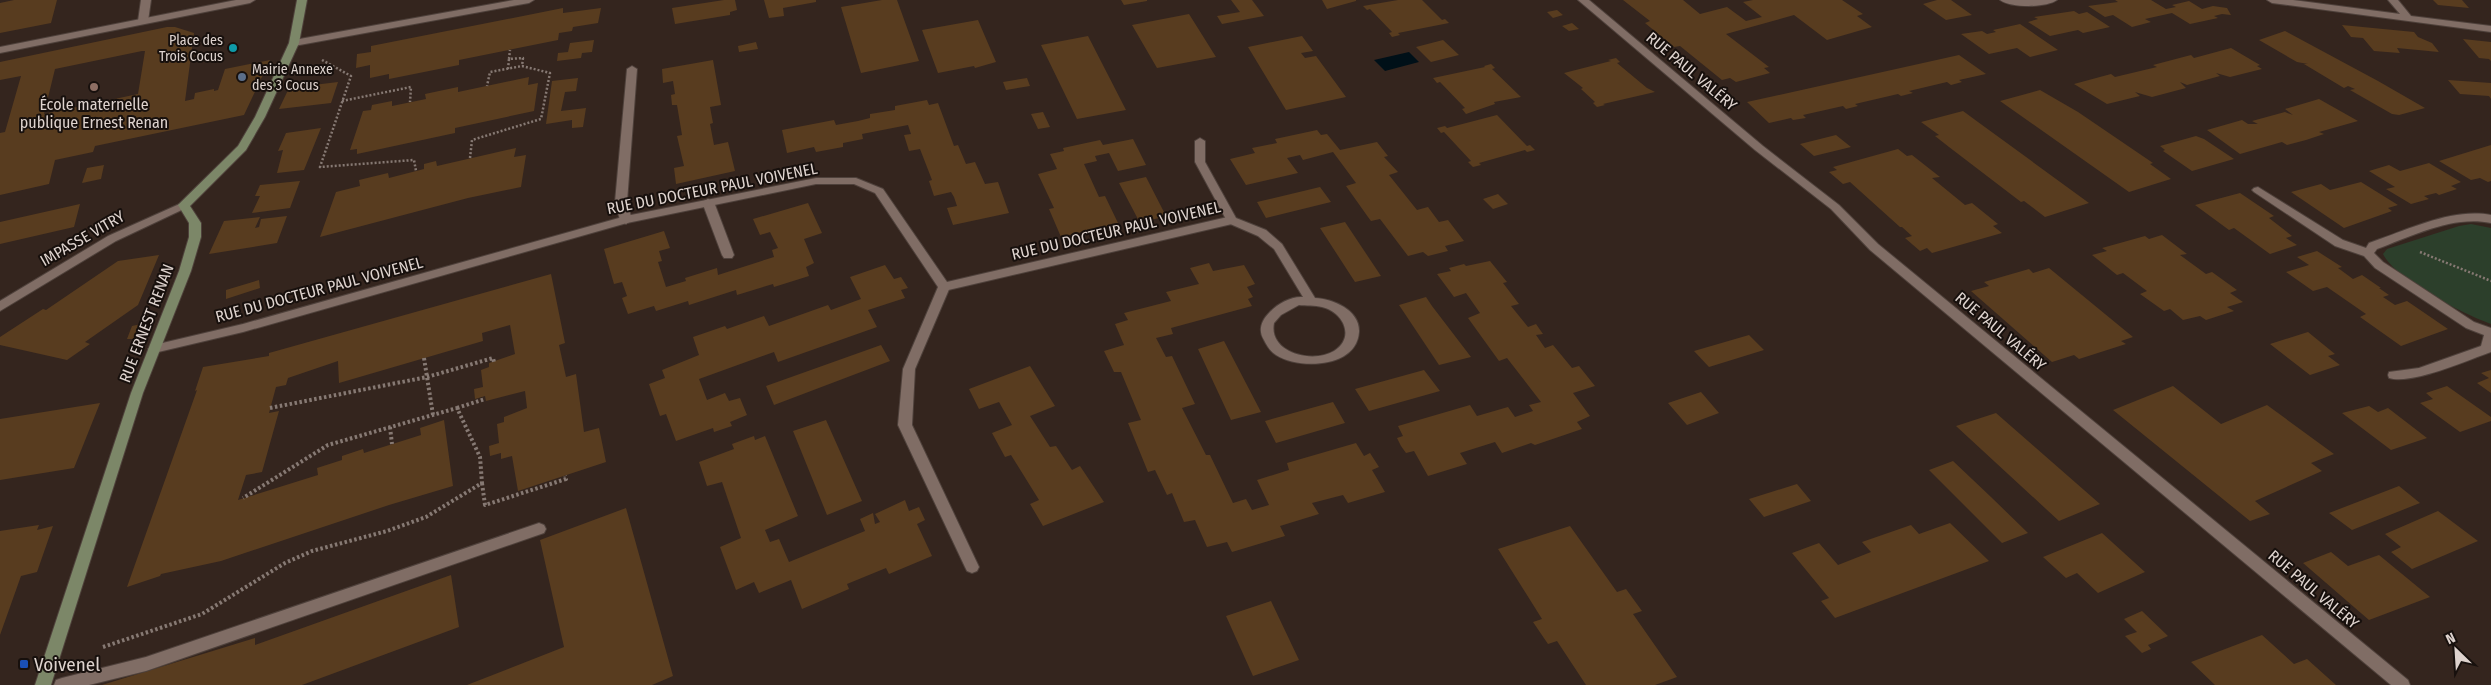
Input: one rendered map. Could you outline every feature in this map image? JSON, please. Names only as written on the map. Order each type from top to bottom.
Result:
[{"type":"street","points":[[143,21],[146,0]]},
{"type":"street","points":[[0,50],[250,0]]},
{"type":"street","points":[[184,205],[242,148],[260,117],[294,43],[302,0]]},
{"type":"street","points":[[294,43],[529,0]]},
{"type":"street","name":"RUE PAUL VALÉRY","points":[[1582,0],[1759,148],[1835,207],[1874,247],[2402,685]]},
{"type":"street","points":[[2005,0],[2034,4],[2052,0]]},
{"type":"street","points":[[2272,0],[2491,29]]},
{"type":"street","points":[[2393,0],[2407,17]]},
{"type":"street","points":[[626,220],[621,202],[632,69]]},
{"type":"street","name":"RUE DU DOCTEUR PAUL VOIVENEL","points":[[1200,142],[1200,162],[1232,220]]},
{"type":"street","name":"RUE DU DOCTEUR PAUL VOIVENEL","points":[[154,348],[243,328],[626,220],[816,181],[856,181],[879,191],[944,288],[1232,220],[1262,233],[1278,247],[1311,301]]},
{"type":"street","points":[[2258,190],[2338,243],[2368,253],[2379,265],[2470,325],[2491,334],[2488,349],[2420,372],[2394,374]]},
{"type":"street","points":[[708,202],[728,255]]},
{"type":"street","name":"IMPASSE VITRY","points":[[0,307],[57,270],[142,222],[184,205]]},
{"type":"street","name":"RUE ERNEST RENAN","points":[[43,685],[137,392],[185,271],[195,237],[195,223],[184,205]]},
{"type":"street","points":[[2368,253],[2373,246],[2464,217],[2489,216]]},
{"type":"street","points":[[944,288],[909,369],[906,425],[972,567]]},
{"type":"street","points":[[1311,301],[1336,307],[1346,314],[1352,323],[1354,332],[1351,342],[1344,350],[1320,360],[1293,358],[1281,352],[1268,336],[1267,327],[1270,318],[1286,305],[1311,301]]},
{"type":"street","points":[[62,685],[146,664],[539,528]]},
{"type":"path","points":[[294,43],[351,76],[320,167],[414,160],[416,171]]},
{"type":"path","points":[[508,69],[510,50]]},
{"type":"path","points":[[509,60],[523,58],[522,66]]},
{"type":"path","points":[[470,158],[472,140],[541,119],[550,74],[522,66],[490,72],[486,86]]},
{"type":"path","points":[[342,101],[411,87],[410,102]]},
{"type":"path","points":[[2394,239],[2491,282]]},
{"type":"path","points":[[424,358],[434,414]]},
{"type":"path","points":[[270,408],[428,377],[493,358],[494,362]]},
{"type":"path","points":[[243,498],[328,445],[486,399]]},
{"type":"path","points":[[457,408],[480,457],[486,505],[566,479],[565,476]]},
{"type":"path","points":[[390,427],[392,444]]},
{"type":"path","points":[[97,649],[202,614],[285,563],[320,548],[387,531],[426,517],[482,483]]},
{"type":"green space","points":[[2471,224],[2491,228],[2491,324],[2431,295],[2401,274],[2383,254],[2387,249],[2459,226]]},
{"type":"shaded area","points":[[1409,52],[1419,62],[1385,71],[1374,60]]},
{"type":"building","points":[[14,0],[57,0],[51,23],[0,33],[0,3]]},
{"type":"building","points":[[735,0],[737,10],[730,12],[730,15],[675,24],[672,8]]},
{"type":"building","points":[[764,0],[816,0],[816,2],[783,8],[784,16],[769,18]]},
{"type":"building","points":[[882,0],[897,0],[919,61],[861,73],[841,7]]},
{"type":"building","points":[[1121,0],[1147,0],[1147,1],[1124,5]]},
{"type":"building","points":[[1231,0],[1252,0],[1264,16],[1222,24],[1217,16],[1240,12]]},
{"type":"building","points":[[1322,0],[1356,0],[1356,1],[1327,9]]},
{"type":"building","points":[[1398,0],[1422,0],[1442,20],[1445,19],[1449,23],[1398,33],[1400,35],[1392,37],[1389,33],[1392,32],[1370,9],[1367,10],[1363,6]]},
{"type":"building","points":[[1623,0],[1683,0],[1700,14],[1727,7],[1746,21],[1762,17],[1743,2],[1753,0],[1842,0],[1863,14],[1857,16],[1872,27],[1827,40],[1794,15],[1726,34],[1769,67],[1764,68],[1770,73],[1736,82],[1730,78],[1722,80],[1680,46],[1674,47],[1645,23],[1650,21]]},
{"type":"building","points":[[1937,0],[1951,0],[1972,15],[1946,20],[1923,4]]},
{"type":"building","points":[[2115,0],[2151,0],[2166,9],[2176,7],[2172,5],[2189,1],[2202,9],[2213,6],[2227,8],[2231,15],[2222,14],[2214,16],[2218,18],[2190,24],[2172,13],[2145,19],[2151,22],[2132,27],[2113,15],[2105,17],[2088,6],[2118,2]]},
{"type":"building","points":[[2433,0],[2462,0],[2469,8],[2438,5]]},
{"type":"building","points":[[563,8],[563,13],[601,8],[598,23],[573,27],[572,31],[559,33],[558,40],[459,60],[459,65],[389,79],[389,74],[370,78],[370,65],[356,68],[357,54],[371,52],[371,46]]},
{"type":"building","points":[[1557,10],[1563,15],[1553,18],[1547,12]]},
{"type":"building","points":[[2074,11],[2079,14],[2087,12],[2110,27],[2083,33],[2078,30],[2050,36],[2028,22],[2038,19],[2034,17]]},
{"type":"building","points":[[1189,14],[1216,57],[1157,68],[1132,25]]},
{"type":"building","points":[[978,20],[996,62],[975,68],[974,66],[938,73],[922,30]]},
{"type":"building","points":[[1572,23],[1579,29],[1569,31],[1562,26]]},
{"type":"building","points":[[2020,24],[2058,50],[2030,57],[2017,48],[1989,54],[1961,34],[1982,31],[1987,34],[1996,32],[1993,30]]},
{"type":"building","points":[[2342,25],[2414,32],[2418,37],[2432,43],[2439,52],[2397,48],[2400,53],[2374,51],[2363,38],[2351,37]]},
{"type":"building","points":[[167,27],[175,27],[194,33],[185,101],[194,99],[195,93],[214,89],[214,91],[218,90],[225,69],[270,60],[244,115],[95,146],[93,152],[55,160],[49,184],[0,195],[0,133],[5,132],[21,76],[0,80],[0,62]],"holes":[[[145,51],[138,94],[44,114],[55,69]]]},
{"type":"building","points":[[2285,31],[2425,108],[2399,115],[2392,114],[2350,90],[2355,89],[2348,86],[2344,88],[2304,64],[2308,64],[2297,62],[2259,40]]},
{"type":"building","points":[[1088,36],[1126,110],[1077,119],[1041,45]]},
{"type":"building","points":[[1302,36],[1313,51],[1301,53],[1305,58],[1316,56],[1346,97],[1286,110],[1248,47]]},
{"type":"building","points":[[2463,39],[2491,42],[2491,61],[2479,58]]},
{"type":"building","points":[[594,40],[592,52],[582,53],[581,58],[557,61],[558,53],[568,52],[570,43]]},
{"type":"building","points":[[1443,40],[1459,55],[1431,62],[1416,47]]},
{"type":"building","points":[[756,42],[758,49],[739,52],[738,46]]},
{"type":"building","points":[[2231,48],[2260,65],[2257,66],[2262,69],[2230,77],[2216,73],[2220,76],[2187,85],[2180,82],[2186,88],[2152,97],[2135,92],[2140,96],[2107,104],[2074,84],[2111,74],[2115,77],[2157,67],[2153,65],[2191,55],[2194,58]]},
{"type":"building","points":[[1959,55],[1986,74],[1959,80],[1962,82],[1951,85],[1947,82],[1909,91],[1913,93],[1901,96],[1898,94],[1855,104],[1858,106],[1846,109],[1843,106],[1803,115],[1806,118],[1793,120],[1791,118],[1769,123],[1747,102]]},
{"type":"building","points":[[1616,58],[1620,62],[1617,63],[1647,88],[1655,92],[1597,107],[1593,103],[1595,102],[1581,89],[1583,88],[1564,73],[1611,61],[1608,60]]},
{"type":"building","points":[[713,60],[721,105],[710,107],[713,123],[710,124],[714,145],[728,142],[735,171],[676,184],[674,168],[684,166],[677,136],[682,135],[677,105],[672,105],[671,95],[675,94],[673,81],[663,83],[662,69]]},
{"type":"building","points":[[1491,64],[1495,68],[1492,69],[1521,97],[1494,102],[1495,104],[1466,114],[1462,109],[1465,108],[1440,82],[1437,83],[1433,78],[1485,67]]},
{"type":"building","points":[[529,77],[528,85],[538,83],[534,111],[455,128],[455,133],[357,154],[357,149],[350,150],[363,111],[371,110],[372,105],[392,101],[392,106],[426,99],[425,94],[458,87],[458,92]]},
{"type":"building","points":[[578,78],[576,91],[565,92],[561,111],[586,108],[583,127],[572,128],[572,120],[546,124],[552,81]]},
{"type":"building","points":[[1027,78],[1030,86],[1006,90],[1003,82]]},
{"type":"building","points":[[2448,80],[2491,83],[2491,99],[2489,96],[2460,94]]},
{"type":"building","points":[[338,82],[331,103],[279,109],[289,88]]},
{"type":"building","points":[[2040,90],[2078,112],[2153,163],[2150,164],[2171,179],[2129,192],[2000,101]]},
{"type":"building","points":[[2319,99],[2358,121],[2319,132],[2324,134],[2306,140],[2287,145],[2282,142],[2240,154],[2207,130],[2242,120],[2248,124],[2258,124],[2252,121],[2285,112],[2293,115],[2285,109]]},
{"type":"building","points":[[927,100],[929,105],[938,103],[954,146],[958,145],[966,164],[975,162],[985,184],[998,182],[1009,213],[953,225],[947,208],[957,206],[954,197],[951,192],[934,196],[929,181],[932,180],[920,149],[909,151],[904,135],[911,134],[908,125],[862,134],[863,139],[843,143],[843,147],[816,152],[814,147],[787,153],[782,130],[834,120],[836,125],[858,121],[870,118],[870,114],[895,110],[895,106]]},
{"type":"building","points":[[1963,111],[2089,203],[2045,217],[2024,201],[2021,202],[1949,147],[1935,136],[1939,135],[1921,122]]},
{"type":"building","points":[[1043,112],[1050,127],[1038,129],[1031,114]]},
{"type":"building","points":[[1497,115],[1527,146],[1530,145],[1535,150],[1527,152],[1525,150],[1479,163],[1481,165],[1473,167],[1468,162],[1471,161],[1444,132],[1441,133],[1437,128],[1445,126],[1447,128]]},
{"type":"building","points":[[321,128],[304,170],[277,173],[283,150],[278,151],[286,133]]},
{"type":"building","points":[[1317,130],[1321,135],[1327,134],[1340,150],[1377,142],[1388,156],[1384,157],[1398,172],[1389,175],[1417,210],[1428,207],[1439,222],[1448,220],[1464,241],[1445,246],[1448,251],[1428,256],[1423,252],[1408,256],[1380,219],[1371,221],[1368,217],[1346,186],[1356,183],[1333,152],[1303,160],[1300,155],[1287,158],[1298,173],[1246,185],[1230,159],[1255,153],[1252,148],[1277,143],[1275,139]]},
{"type":"building","points":[[1836,135],[1851,147],[1814,156],[1800,144]]},
{"type":"building","points":[[2196,136],[2204,139],[2234,159],[2192,171],[2163,151],[2165,150],[2160,146]]},
{"type":"building","points":[[1133,139],[1146,165],[1118,171],[1109,153],[1095,156],[1097,161],[1084,164],[1099,197],[1105,196],[1118,223],[1106,226],[1108,229],[1096,232],[1094,229],[1061,237],[1049,209],[1054,208],[1038,174],[1057,169],[1050,154],[1064,151],[1063,148],[1100,140],[1103,145]]},
{"type":"building","points":[[2491,145],[2491,181],[2488,182],[2480,178],[2471,180],[2439,161]]},
{"type":"building","points":[[516,148],[514,157],[526,155],[521,187],[468,198],[320,237],[336,192],[360,186],[359,180],[388,173],[389,178],[424,169],[424,164],[436,161],[437,166]]},
{"type":"building","points":[[1898,149],[1907,156],[1912,155],[1940,177],[1932,178],[1965,205],[1972,203],[1998,224],[1993,226],[2002,233],[1932,253],[1927,248],[1920,251],[1905,238],[1912,236],[1902,227],[1850,182],[1843,184],[1829,172],[1837,170],[1833,167]]},
{"type":"building","points":[[2429,163],[2461,182],[2451,186],[2457,189],[2439,195],[2436,193],[2424,196],[2429,199],[2411,204],[2386,189],[2395,187],[2369,171],[2389,165],[2400,171]]},
{"type":"building","points":[[104,165],[101,179],[82,183],[87,168]]},
{"type":"building","points":[[1146,177],[1166,216],[1140,223],[1119,183]]},
{"type":"building","points":[[300,181],[290,208],[252,213],[260,196],[255,196],[260,185]]},
{"type":"building","points":[[2361,182],[2398,205],[2388,208],[2392,211],[2344,228],[2291,192],[2321,184],[2330,190]]},
{"type":"building","points":[[1320,187],[1331,202],[1266,218],[1257,202]]},
{"type":"building","points":[[2240,193],[2274,216],[2269,218],[2292,236],[2286,238],[2297,245],[2270,254],[2234,228],[2229,230],[2195,205]]},
{"type":"building","points":[[1498,194],[1508,204],[1493,209],[1483,199]]},
{"type":"building","points":[[808,203],[822,233],[804,239],[814,263],[806,267],[809,276],[774,287],[773,284],[737,295],[736,290],[689,305],[688,301],[656,311],[654,306],[628,314],[622,298],[627,296],[622,282],[614,284],[604,249],[664,231],[670,248],[659,251],[662,261],[658,262],[666,287],[686,281],[685,278],[717,268],[718,275],[774,257],[772,250],[778,248],[770,232],[760,235],[753,219]]},
{"type":"building","points":[[80,204],[74,227],[0,244],[0,222]]},
{"type":"building","points":[[287,216],[277,243],[209,254],[224,221],[260,217],[255,228],[259,227],[261,219]]},
{"type":"building","points":[[1345,222],[1381,276],[1355,282],[1320,228]]},
{"type":"building","points":[[2162,235],[2187,254],[2180,255],[2206,274],[2212,272],[2237,290],[2230,293],[2243,302],[2227,307],[2234,311],[2206,320],[2200,316],[2183,320],[2170,309],[2164,311],[2140,294],[2147,291],[2123,273],[2117,275],[2092,255],[2107,251],[2102,248],[2145,236],[2149,239]]},
{"type":"building","points":[[2317,251],[2342,267],[2338,268],[2353,279],[2362,275],[2381,288],[2379,288],[2389,295],[2383,297],[2395,305],[2407,301],[2448,329],[2401,346],[2360,317],[2366,314],[2327,287],[2313,291],[2286,272],[2309,265],[2297,257]]},
{"type":"building","points":[[159,255],[138,305],[85,342],[90,344],[67,360],[0,345],[0,337],[43,309],[46,310],[118,261]]},
{"type":"building","points":[[1490,261],[1507,282],[1503,283],[1519,304],[1511,306],[1528,327],[1536,324],[1543,334],[1536,335],[1545,348],[1553,345],[1572,368],[1579,366],[1595,386],[1573,393],[1590,416],[1577,422],[1582,429],[1535,445],[1531,443],[1502,453],[1495,442],[1460,453],[1467,464],[1428,476],[1414,451],[1406,453],[1401,446],[1397,438],[1403,436],[1398,426],[1470,405],[1477,416],[1508,407],[1515,417],[1533,411],[1529,405],[1541,402],[1507,358],[1499,361],[1468,318],[1480,313],[1466,293],[1454,297],[1437,274],[1451,271],[1449,268],[1464,264],[1466,266]]},
{"type":"building","points":[[1209,263],[1213,271],[1244,265],[1255,284],[1247,287],[1253,297],[1248,299],[1252,306],[1171,328],[1173,334],[1156,338],[1166,357],[1172,356],[1195,404],[1182,408],[1206,455],[1210,455],[1233,503],[1246,499],[1252,510],[1269,505],[1257,480],[1289,470],[1287,463],[1356,443],[1364,456],[1370,453],[1379,467],[1372,470],[1385,492],[1348,503],[1343,495],[1312,503],[1319,514],[1280,526],[1285,536],[1232,552],[1227,542],[1207,547],[1195,520],[1184,522],[1172,493],[1167,495],[1155,470],[1148,472],[1128,423],[1141,420],[1121,372],[1114,372],[1104,351],[1124,345],[1115,324],[1128,320],[1124,313],[1171,301],[1166,292],[1199,284],[1190,268]]},
{"type":"building","points":[[885,265],[894,279],[901,277],[908,288],[901,290],[905,298],[868,310],[877,327],[778,362],[774,352],[699,379],[707,400],[725,393],[729,401],[740,398],[747,415],[730,422],[732,426],[714,432],[713,428],[676,441],[666,414],[660,416],[649,384],[665,378],[662,370],[699,355],[693,337],[725,326],[727,329],[764,316],[769,326],[828,305],[831,310],[861,299],[850,277]]},
{"type":"building","points":[[2049,268],[2133,337],[2121,341],[2126,344],[2079,359],[2074,355],[2052,362],[1971,291],[1989,286],[1984,282],[2029,269],[2033,273]]},
{"type":"building","points":[[551,274],[565,343],[559,345],[566,377],[576,374],[584,432],[599,428],[606,462],[518,491],[512,456],[501,459],[501,453],[490,456],[489,446],[499,443],[497,424],[504,422],[504,417],[527,408],[525,391],[486,401],[485,396],[475,399],[474,389],[483,387],[481,370],[489,367],[489,363],[515,354],[510,325],[482,333],[483,341],[339,383],[338,361],[288,378],[286,385],[276,387],[269,413],[279,411],[262,472],[246,475],[238,500],[318,475],[317,468],[342,460],[342,456],[363,449],[364,453],[421,435],[420,428],[444,420],[453,486],[389,505],[221,561],[161,574],[160,576],[127,587],[197,390],[195,391],[203,367],[269,356],[269,353]]},
{"type":"building","points":[[259,280],[260,288],[226,299],[226,290]]},
{"type":"building","points":[[1426,297],[1471,357],[1439,365],[1399,305]]},
{"type":"building","points":[[146,323],[140,339],[127,339],[132,326]]},
{"type":"building","points":[[2308,332],[2335,354],[2328,356],[2340,365],[2310,375],[2270,344]]},
{"type":"building","points":[[1749,335],[1764,350],[1709,367],[1694,351]]},
{"type":"building","points":[[1224,341],[1261,412],[1231,420],[1198,349]]},
{"type":"building","points":[[881,345],[890,361],[774,405],[766,386]]},
{"type":"building","points":[[1030,366],[1055,406],[1030,416],[1050,447],[1056,446],[1072,470],[1080,466],[1104,502],[1043,526],[1030,504],[1039,500],[1011,455],[1005,457],[992,433],[1012,425],[999,402],[979,409],[969,389]]},
{"type":"building","points":[[1424,370],[1440,391],[1369,411],[1355,389]]},
{"type":"building","points":[[2491,370],[2491,393],[2477,383],[2489,378],[2481,373]]},
{"type":"building","points":[[2173,386],[2221,424],[2267,405],[2334,454],[2311,463],[2322,471],[2255,501],[2270,514],[2250,521],[2113,410]]},
{"type":"building","points":[[2447,386],[2491,417],[2491,421],[2460,432],[2420,403],[2433,399],[2426,393]]},
{"type":"building","points":[[1701,392],[1719,413],[1687,425],[1668,403]]},
{"type":"building","points":[[1333,402],[1345,423],[1276,443],[1265,421]]},
{"type":"building","points":[[100,403],[74,468],[0,480],[0,419]]},
{"type":"building","points":[[2369,406],[2378,412],[2388,408],[2427,438],[2391,450],[2342,413]]},
{"type":"building","points":[[1996,413],[2100,504],[2059,521],[1956,426]]},
{"type":"building","points":[[826,420],[862,501],[827,515],[793,431]]},
{"type":"building","points":[[754,436],[755,440],[765,436],[798,516],[765,530],[770,542],[779,539],[789,562],[865,531],[860,519],[873,513],[875,524],[880,522],[875,514],[905,500],[909,511],[919,507],[925,520],[917,524],[932,556],[889,574],[886,568],[847,584],[849,589],[802,609],[791,580],[759,593],[754,582],[736,590],[720,547],[741,538],[722,482],[707,486],[699,462],[734,449],[732,444]]},
{"type":"building","points":[[1953,461],[2028,533],[2002,543],[1929,470]]},
{"type":"building","points":[[1797,484],[1811,501],[1764,517],[1749,499]]},
{"type":"building","points":[[2399,486],[2420,503],[2352,530],[2329,513]]},
{"type":"building","points":[[626,508],[673,676],[652,685],[467,685],[564,647],[540,540]]},
{"type":"building","points":[[2438,511],[2478,541],[2412,569],[2391,552],[2401,547],[2385,534]]},
{"type":"building","points":[[1950,523],[1989,561],[1835,618],[1821,601],[1829,598],[1792,553],[1819,543],[1838,565],[1871,552],[1862,542],[1911,525],[1919,534]]},
{"type":"building","points":[[39,525],[37,530],[53,526],[37,572],[21,576],[0,635],[0,531]]},
{"type":"building","points":[[1570,526],[1617,592],[1626,589],[1642,611],[1633,614],[1677,677],[1655,685],[1586,685],[1557,641],[1548,644],[1533,622],[1542,619],[1498,549]]},
{"type":"building","points":[[2102,533],[2145,572],[2098,593],[2077,573],[2066,578],[2043,557]]},
{"type":"building","points":[[2331,552],[2348,566],[2379,555],[2430,597],[2369,620],[2303,563]]},
{"type":"building","points":[[451,575],[459,627],[302,685],[102,685],[255,638],[255,645]]},
{"type":"building","points":[[1271,601],[1299,660],[1253,676],[1226,616]]},
{"type":"building","points":[[2142,611],[2168,636],[2148,645],[2151,649],[2142,653],[2125,636],[2137,632],[2124,619]]},
{"type":"building","points":[[2262,635],[2294,664],[2307,659],[2336,685],[2215,685],[2191,662]]},
{"type":"place","name":"Place des Trois Cocus","points":[[233,48]]},
{"type":"place","name":"Mairie Annexe des 3 Cocus","points":[[242,77]]},
{"type":"place","name":"École maternelle publique Ernest Renan","points":[[94,87]]},
{"type":"place","name":"Voivenel","points":[[24,664]]}]
